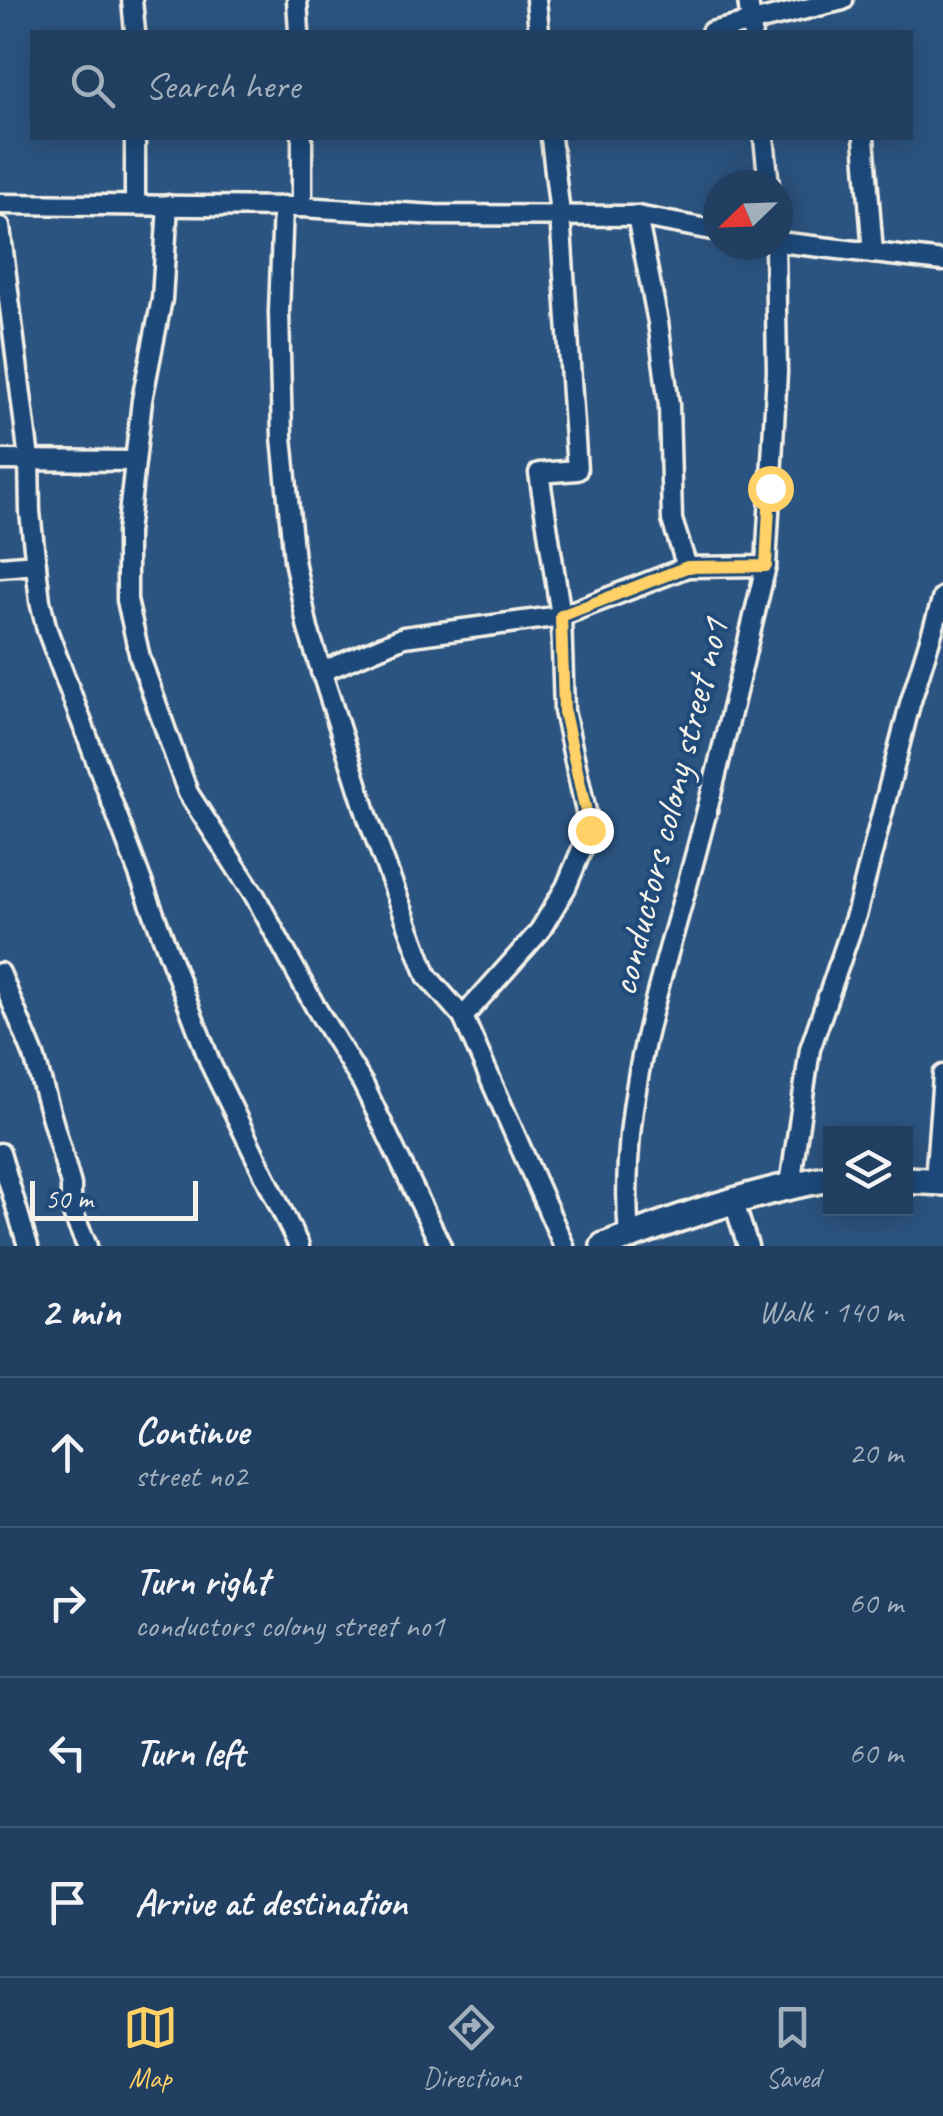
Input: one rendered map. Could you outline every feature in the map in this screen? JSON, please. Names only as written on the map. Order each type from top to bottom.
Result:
[{"type":"main road","points":[[604,1246],[733,1200],[823,1179]]},
{"type":"main road","points":[[913,1180],[939,1182]]},
{"type":"street","points":[[132,0],[135,30]]},
{"type":"street","points":[[297,0],[299,30]]},
{"type":"street","points":[[536,0],[539,30]]},
{"type":"street","points":[[748,0],[751,27],[842,0]]},
{"type":"street","points":[[135,205],[136,140]]},
{"type":"street","points":[[302,140],[279,312],[282,437],[294,560],[308,629],[368,818],[427,976],[462,1017],[564,1246]]},
{"type":"street","points":[[462,1017],[539,932],[566,887],[590,830],[564,712],[561,616],[540,473],[577,470],[551,140]]},
{"type":"street","points":[[764,140],[767,170]]},
{"type":"street","points":[[864,140],[872,254]]},
{"type":"street","points":[[0,204],[293,206],[435,215],[637,216],[703,228]]},
{"type":"street","points":[[168,205],[162,299],[142,400],[127,533],[127,600],[140,658],[188,793],[255,896],[362,1084],[441,1246]]},
{"type":"street","points":[[637,216],[658,322],[668,405],[672,520],[687,567]]},
{"type":"street","points":[[0,227],[29,459],[36,564],[47,630],[211,1066],[299,1246]]},
{"type":"street","points":[[793,246],[943,261]]},
{"type":"street","points":[[766,566],[777,372],[777,260]]},
{"type":"street","points":[[0,460],[135,462]]},
{"type":"street","points":[[0,567],[36,564]]},
{"type":"street","name":"conductors colony street no1","points":[[322,672],[404,637],[561,616],[687,567],[766,566],[631,1104],[626,1194],[629,1236]]},
{"type":"street","points":[[790,1185],[810,1049],[856,912],[910,704],[943,597]]},
{"type":"street","points":[[0,974],[34,1056],[72,1185],[71,1209],[87,1246]]},
{"type":"street","points":[[939,1182],[943,1075]]},
{"type":"street","points":[[0,1153],[28,1246]]},
{"type":"street","points":[[733,1200],[748,1246]]},
{"type":"route","points":[[590,830],[564,712],[561,616],[687,567],[766,566],[770,488]]}]
